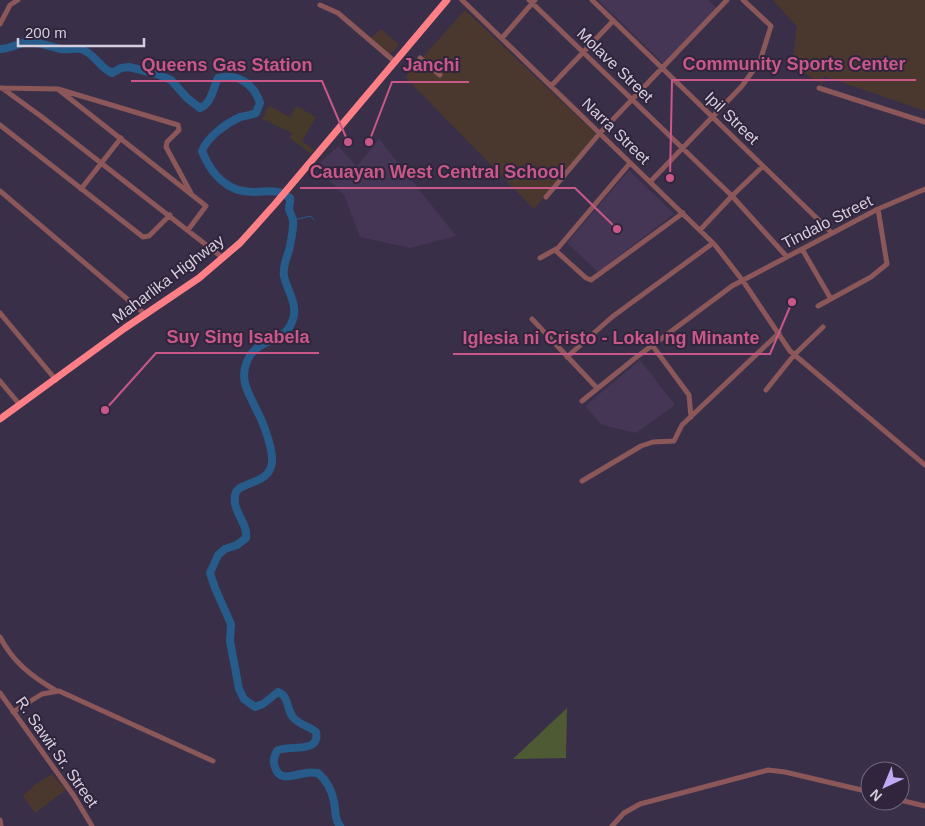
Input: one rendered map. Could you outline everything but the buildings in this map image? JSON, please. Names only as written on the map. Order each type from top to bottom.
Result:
[{"type":"highway","name":"Maharlika Highway","points":[[0,419],[199,278],[223,258],[275,204],[447,0]]},
{"type":"street","points":[[0,24],[10,5],[18,0]]},
{"type":"street","name":"Narra Street","points":[[462,0],[713,243],[743,281],[794,355],[925,465]]},
{"type":"street","name":"Ipil Street","points":[[592,0],[832,233]]},
{"type":"street","points":[[546,197],[600,134],[727,0]]},
{"type":"street","points":[[650,182],[742,86],[760,61],[772,26],[742,0]]},
{"type":"street","points":[[502,38],[532,1]]},
{"type":"street","name":"Molave Street","points":[[532,1],[732,196],[787,257]]},
{"type":"street","points":[[320,5],[338,13],[394,61]]},
{"type":"street","points":[[551,86],[613,21]]},
{"type":"street","points":[[420,58],[440,75]]},
{"type":"street","points":[[1,88],[58,88],[178,125],[179,130],[167,142],[166,146],[191,193]]},
{"type":"street","points":[[1,88],[101,162],[223,258]]},
{"type":"street","points":[[58,88],[206,206],[188,230]]},
{"type":"street","points":[[819,88],[925,122]]},
{"type":"street","points":[[0,125],[145,238],[170,216]]},
{"type":"street","points":[[82,189],[121,138]]},
{"type":"street","points":[[540,258],[555,250],[578,226],[630,163]]},
{"type":"street","points":[[700,230],[762,166]]},
{"type":"street","name":"Tindalo Street","points":[[582,401],[652,345],[743,281],[878,209],[925,189]]},
{"type":"street","points":[[0,191],[146,315]]},
{"type":"street","points":[[818,306],[871,277],[888,264],[878,209]]},
{"type":"street","points":[[555,250],[586,278],[591,280],[683,213]]},
{"type":"street","points":[[567,357],[612,317],[713,243]]},
{"type":"street","points":[[802,249],[831,299]]},
{"type":"street","points":[[0,313],[56,380]]},
{"type":"street","points":[[532,319],[597,388]]},
{"type":"street","points":[[766,390],[794,355],[823,327]]},
{"type":"street","points":[[582,481],[641,446],[653,442],[674,441],[679,429],[691,416],[778,333]]},
{"type":"street","points":[[652,345],[689,395],[691,416]]},
{"type":"street","points":[[0,381],[20,405]]},
{"type":"street","points":[[0,637],[16,662],[34,677],[56,690],[213,761]]},
{"type":"street","points":[[14,712],[34,699],[56,690]]},
{"type":"street","name":"R. Sawit Sr. Street","points":[[0,694],[74,796],[92,826]]},
{"type":"street","points":[[612,826],[624,813],[640,804],[762,771],[785,772],[860,790]]},
{"type":"street","points":[[910,802],[925,806]]},
{"type":"street","points":[[0,820],[1,826]]},
{"type":"shaded area","points":[[598,0],[708,0],[717,8],[665,65]]},
{"type":"shaded area","points":[[773,0],[925,0],[925,111],[824,76],[822,84],[792,65],[797,27]]},
{"type":"shaded area","points":[[465,10],[596,134],[534,209],[405,77]]},
{"type":"shaded area","points":[[381,29],[399,45],[389,55],[370,39]]},
{"type":"shaded area","points":[[269,106],[290,117],[296,106],[316,117],[302,141],[314,150],[311,154],[290,138],[292,133],[262,119]]},
{"type":"shaded area","points":[[379,139],[456,236],[410,248],[360,237],[344,195],[316,167],[338,146],[357,166]]},
{"type":"shaded area","points":[[629,170],[674,214],[598,272],[567,243]]},
{"type":"shaded area","points":[[640,360],[675,405],[636,433],[602,425],[585,406]]},
{"type":"shaded area","points":[[52,774],[66,790],[35,813],[23,796],[36,784]]},
{"type":"green space","points":[[567,708],[566,758],[513,759]]},
{"type":"waterway","points":[[0,49],[26,42],[39,43],[61,49],[81,49],[90,54],[112,73],[121,68],[129,67],[157,74],[171,80],[187,98],[200,108],[210,99],[218,78],[232,77],[238,79],[249,85],[257,96],[260,103],[256,113],[240,117],[229,123],[208,141],[202,151],[215,174],[235,189],[253,192],[277,192],[290,198],[289,209],[293,226],[290,246],[284,265],[284,276],[293,301],[294,313],[286,332],[254,351],[245,368],[245,385],[267,435],[272,462],[270,470],[266,475],[237,490],[235,495],[236,507],[245,527],[246,538],[218,555],[210,573],[231,624],[230,641],[239,689],[244,699],[255,707],[263,704],[278,692],[284,696],[294,719],[316,732],[316,739],[313,744],[302,748],[281,749],[277,751],[274,761],[277,772],[284,776],[318,773],[330,790],[340,826]]},
{"type":"waterway","points":[[293,220],[311,216],[314,220]]},
{"type":"place","name":"Queens Gas Station","points":[[348,142]]},
{"type":"place","name":"Janchi","points":[[369,142]]},
{"type":"place","name":"Community Sports Center","points":[[670,178]]},
{"type":"place","name":"Cauayan West Central School","points":[[617,229]]},
{"type":"place","name":"Iglesia ni Cristo - Lokal ng Minante","points":[[792,302]]},
{"type":"place","name":"Suy Sing Isabela","points":[[105,410]]}]
